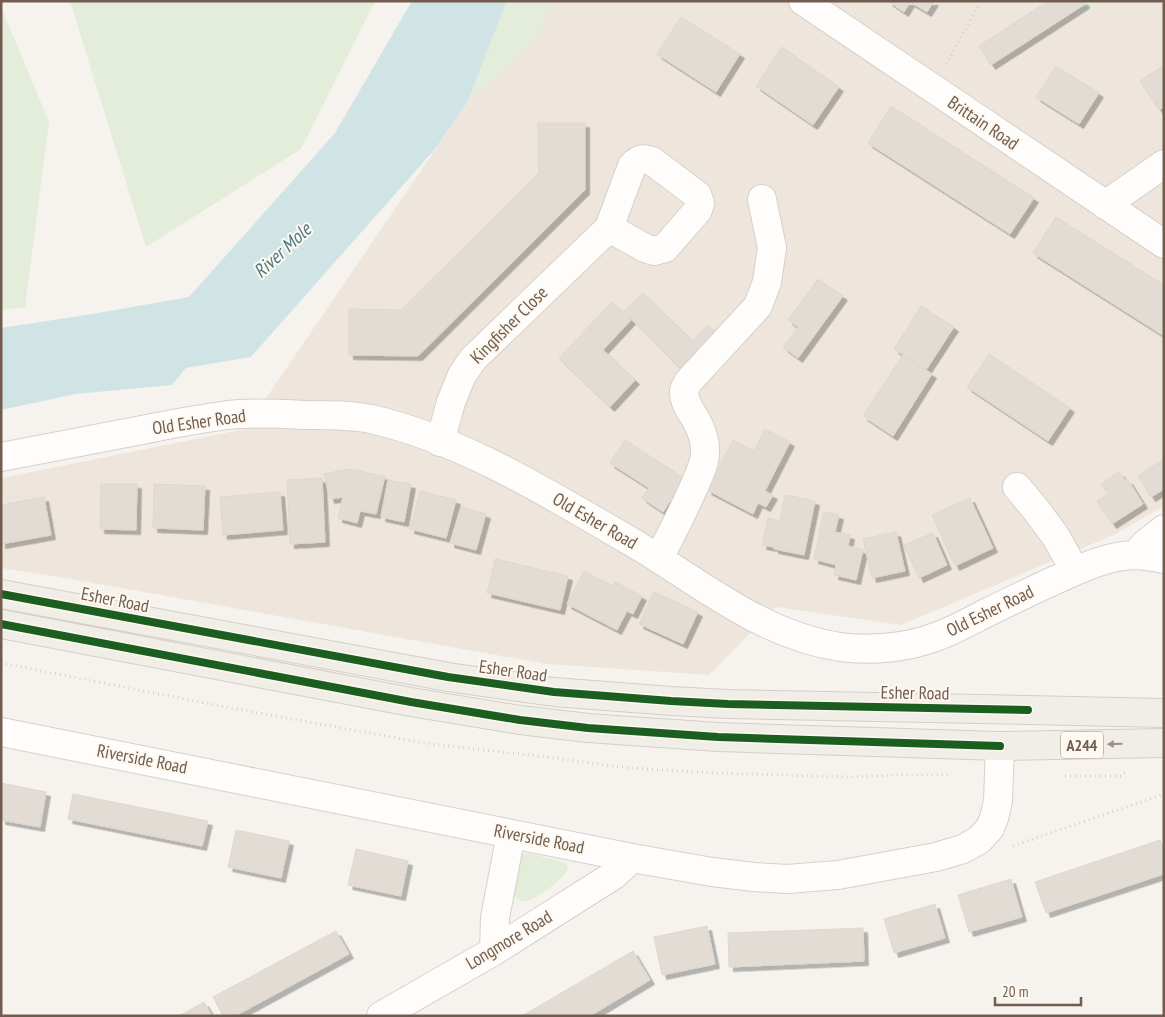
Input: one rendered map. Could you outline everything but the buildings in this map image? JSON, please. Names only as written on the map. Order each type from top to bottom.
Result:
[{"type":"main road","name":"Esher Road","points":[[1,594],[439,676],[554,692],[661,701],[728,704],[1164,714]]},
{"type":"main road","name":"A244","points":[[1,624],[411,702],[520,720],[588,728],[708,737],[1000,746],[1164,743]]},
{"type":"street","name":"Brittain Road","points":[[803,1],[1164,244]]},
{"type":"street","points":[[1105,205],[1164,164]]},
{"type":"street","points":[[660,558],[703,465],[705,450],[703,433],[685,399],[684,390],[688,382],[758,306],[767,282],[772,248],[762,199]]},
{"type":"street","name":"Kingfisher Close","points":[[440,442],[451,402],[462,376],[473,359],[608,228]]},
{"type":"street","name":"Old Esher Road","points":[[1,457],[187,421],[230,415],[270,413],[368,418],[440,442],[484,460],[520,478],[660,558],[746,614],[776,628],[819,643],[842,647],[900,646],[938,637],[1075,571],[1106,560],[1119,556],[1135,555],[1164,559]]},
{"type":"street","points":[[1017,487],[1056,537],[1075,571]]},
{"type":"street","points":[[1135,555],[1145,544],[1164,529]]},
{"type":"street","name":"Riverside Road","points":[[1,732],[632,858],[712,872],[787,879],[838,875],[936,858],[963,849],[979,840],[990,828],[994,818],[998,792],[1000,746]]},
{"type":"street","points":[[494,951],[495,918],[511,834]]},
{"type":"street","name":"Longmore Road","points":[[382,1016],[494,951],[614,875],[632,858]]},
{"type":"path","points":[[933,89],[981,1]]},
{"type":"path","points":[[979,840],[993,846],[1011,847],[1164,794]]},
{"type":"shaded area","points":[[555,1],[1069,1],[1086,14],[1104,1],[1164,1],[1164,506],[1116,534],[901,625],[776,607],[709,675],[547,664],[1,568],[1,478],[245,429],[467,103],[533,41]]},
{"type":"green space","points":[[70,1],[375,1],[301,149],[146,247]]},
{"type":"green space","points":[[507,1],[555,1],[533,41],[467,103]]},
{"type":"green space","points":[[1069,1],[1104,1],[1086,14]]},
{"type":"green space","points":[[1,7],[49,122],[25,307],[1,310]]},
{"type":"green space","points":[[528,853],[566,863],[568,868],[562,877],[550,888],[535,898],[522,901],[517,899],[511,891],[519,857]]},
{"type":"water","name":"River Mole","points":[[412,1],[507,1],[467,103],[435,149],[251,357],[186,368],[172,385],[76,394],[1,410],[1,328],[189,297],[335,133]]},
{"type":"cycle path","points":[[1,594],[448,677],[554,692],[728,704],[1028,710]]},
{"type":"cycle path","points":[[1,624],[411,702],[520,720],[588,728],[718,737],[1000,746]]}]
